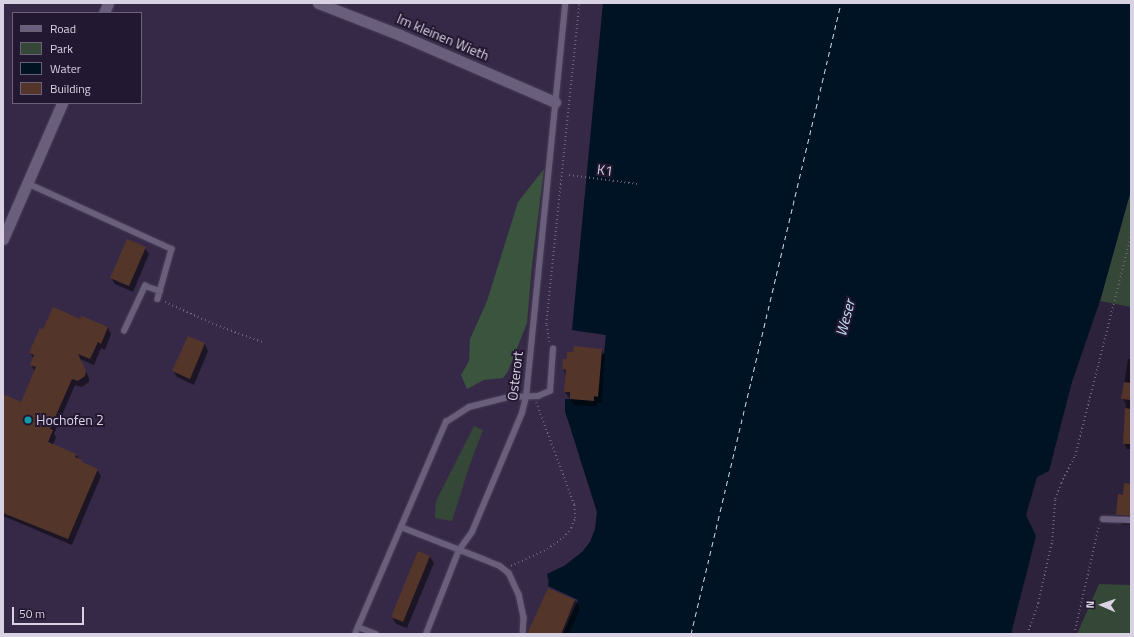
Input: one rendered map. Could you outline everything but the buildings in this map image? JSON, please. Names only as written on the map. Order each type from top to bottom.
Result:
[{"type":"street","name":"Im kleinen Wieth","points":[[318,3],[400,35],[555,102]]},
{"type":"street","points":[[3,238],[62,104]]},
{"type":"lane","name":"Osterort","points":[[426,634],[459,550],[472,532],[522,413],[526,397],[565,3]]},
{"type":"lane","points":[[27,183],[172,249],[158,299]]},
{"type":"lane","points":[[124,331],[145,286],[160,291]]},
{"type":"lane","points":[[355,634],[446,422],[469,407],[509,397],[538,396],[550,391],[553,349]]},
{"type":"lane","points":[[1103,518],[1131,520]]},
{"type":"lane","points":[[401,527],[483,558],[509,573],[519,594],[524,617],[523,634]]},
{"type":"lane","points":[[358,627],[376,634]]},
{"type":"path","points":[[553,349],[549,343],[546,324],[579,3]]},
{"type":"path","name":"K1","points":[[569,175],[638,184]]},
{"type":"path","points":[[1028,634],[1038,603],[1052,541],[1055,499],[1061,483],[1075,456],[1131,235]]},
{"type":"path","points":[[158,299],[216,325],[262,342]]},
{"type":"path","points":[[504,569],[547,549],[563,538],[571,528],[575,518],[574,506],[541,416],[535,403],[526,397]]},
{"type":"path","points":[[1074,634],[1089,573],[1097,528],[1103,518]]},
{"type":"shaded area","points":[[3,3],[603,3],[572,330],[606,335],[604,354],[602,354],[598,397],[594,401],[565,399],[565,411],[597,512],[595,529],[590,542],[582,552],[564,566],[547,574],[548,586],[578,599],[563,634],[3,634]]},
{"type":"green space","points":[[544,169],[532,265],[527,323],[508,371],[503,378],[484,380],[467,389],[461,375],[469,361],[470,339],[487,301],[518,202]]},
{"type":"green space","points":[[1131,190],[1131,307],[1100,301]]},
{"type":"green space","points":[[474,426],[483,430],[470,464],[452,521],[435,518],[436,501]]},
{"type":"green space","points":[[1099,584],[1131,585],[1131,634],[1077,634]]},
{"type":"water","name":"Weser","points":[[603,3],[1131,3],[1131,190],[1100,301],[1072,382],[1049,471],[1037,477],[1026,515],[1036,536],[1011,634],[563,634],[578,600],[548,586],[549,582],[547,574],[564,566],[582,552],[590,542],[595,529],[597,512],[565,411],[565,399],[593,400],[594,396],[598,397],[602,354],[604,354],[606,335],[572,330]]},
{"type":"ferry route","points":[[691,634],[841,3]]},
{"type":"place","name":"Hochofen 2","points":[[28,420]]}]
